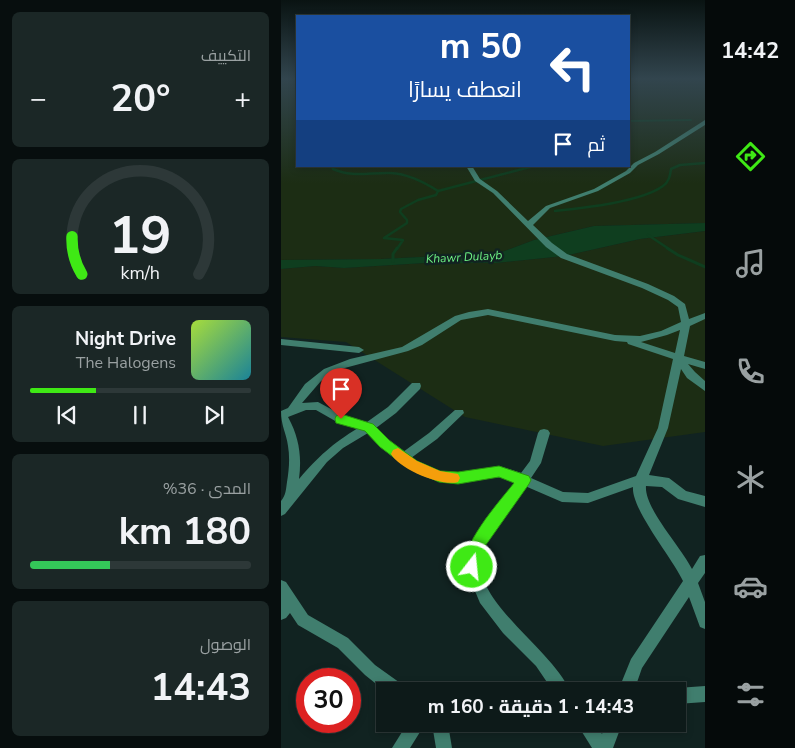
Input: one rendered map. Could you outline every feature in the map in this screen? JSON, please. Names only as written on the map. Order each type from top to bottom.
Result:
[{"type":"street","points":[[528,225],[548,206],[596,190],[628,172],[636,164],[657,153],[705,122]]},
{"type":"street","points":[[470,167],[477,180],[495,192],[549,245],[564,256],[671,298],[682,306],[686,324],[663,428],[640,481],[639,492],[646,510],[682,564],[705,622]]},
{"type":"street","points":[[285,414],[319,376],[358,360],[404,349],[426,339],[459,318],[488,312],[506,314],[615,338],[705,366]]},
{"type":"street","points":[[615,338],[640,339],[705,316]]},
{"type":"street","points":[[281,342],[359,350]]},
{"type":"street","points":[[678,357],[691,375],[705,387]]},
{"type":"street","points":[[281,510],[339,444],[369,427],[392,410],[416,386]]},
{"type":"street","points":[[285,414],[305,406],[318,406],[341,419],[369,427],[384,444],[403,458],[439,476],[458,478],[499,472],[524,480],[562,497],[588,498],[640,481],[649,480],[665,482],[682,495],[705,502]]},
{"type":"street","points":[[403,458],[433,436],[459,413]]},
{"type":"street","points":[[285,414],[295,445],[295,471],[289,500]]},
{"type":"street","points":[[543,433],[535,464],[476,546],[472,567],[485,598],[508,628],[541,660],[556,682]]},
{"type":"street","points":[[629,682],[636,664],[705,561]]},
{"type":"street","points":[[281,587],[286,608],[343,643],[370,670],[385,682]]},
{"type":"street","points":[[686,695],[705,694]]},
{"type":"street","points":[[400,748],[411,732]]},
{"type":"street","points":[[441,732],[444,748]]},
{"type":"street","points":[[591,732],[604,748],[611,732]]},
{"type":"shaded area","points":[[281,113],[296,113],[296,167],[630,167],[630,113],[705,113],[705,223],[594,226],[534,240],[499,253],[381,259],[281,260]]},
{"type":"shaded area","points":[[705,231],[705,432],[603,446],[465,417],[346,342],[281,337],[281,269],[315,266],[344,268],[425,263],[496,263],[564,256],[640,239]]},
{"type":"water","name":"Khawr Dulayb","points":[[705,223],[705,231],[640,239],[564,256],[496,263],[425,263],[344,268],[315,266],[281,269],[281,260],[381,259],[499,253],[534,240],[594,226]]},
{"type":"waterway","points":[[630,121],[691,120]]},
{"type":"waterway","points":[[555,211],[611,203],[641,196],[653,192],[665,184],[669,179],[671,169],[680,165],[705,163]]},
{"type":"waterway","points":[[332,167],[340,172],[348,173],[391,173],[404,175],[438,191]]},
{"type":"waterway","points":[[438,191],[530,167]]},
{"type":"waterway","points":[[397,249],[403,240],[384,238],[407,223],[407,220],[400,212],[401,209],[418,200],[436,195],[438,191]]},
{"type":"waterway","points":[[648,235],[669,249]]},
{"type":"waterway","points":[[393,261],[393,254],[397,248]]},
{"type":"waterway","points":[[667,248],[705,267]]},
{"type":"slow traffic","points":[[398,454],[412,464],[439,476],[453,478]]},
{"type":"route","points":[[341,419],[369,427],[384,444],[412,464],[439,476],[458,478],[499,472],[524,480],[476,546],[472,567]]}]
